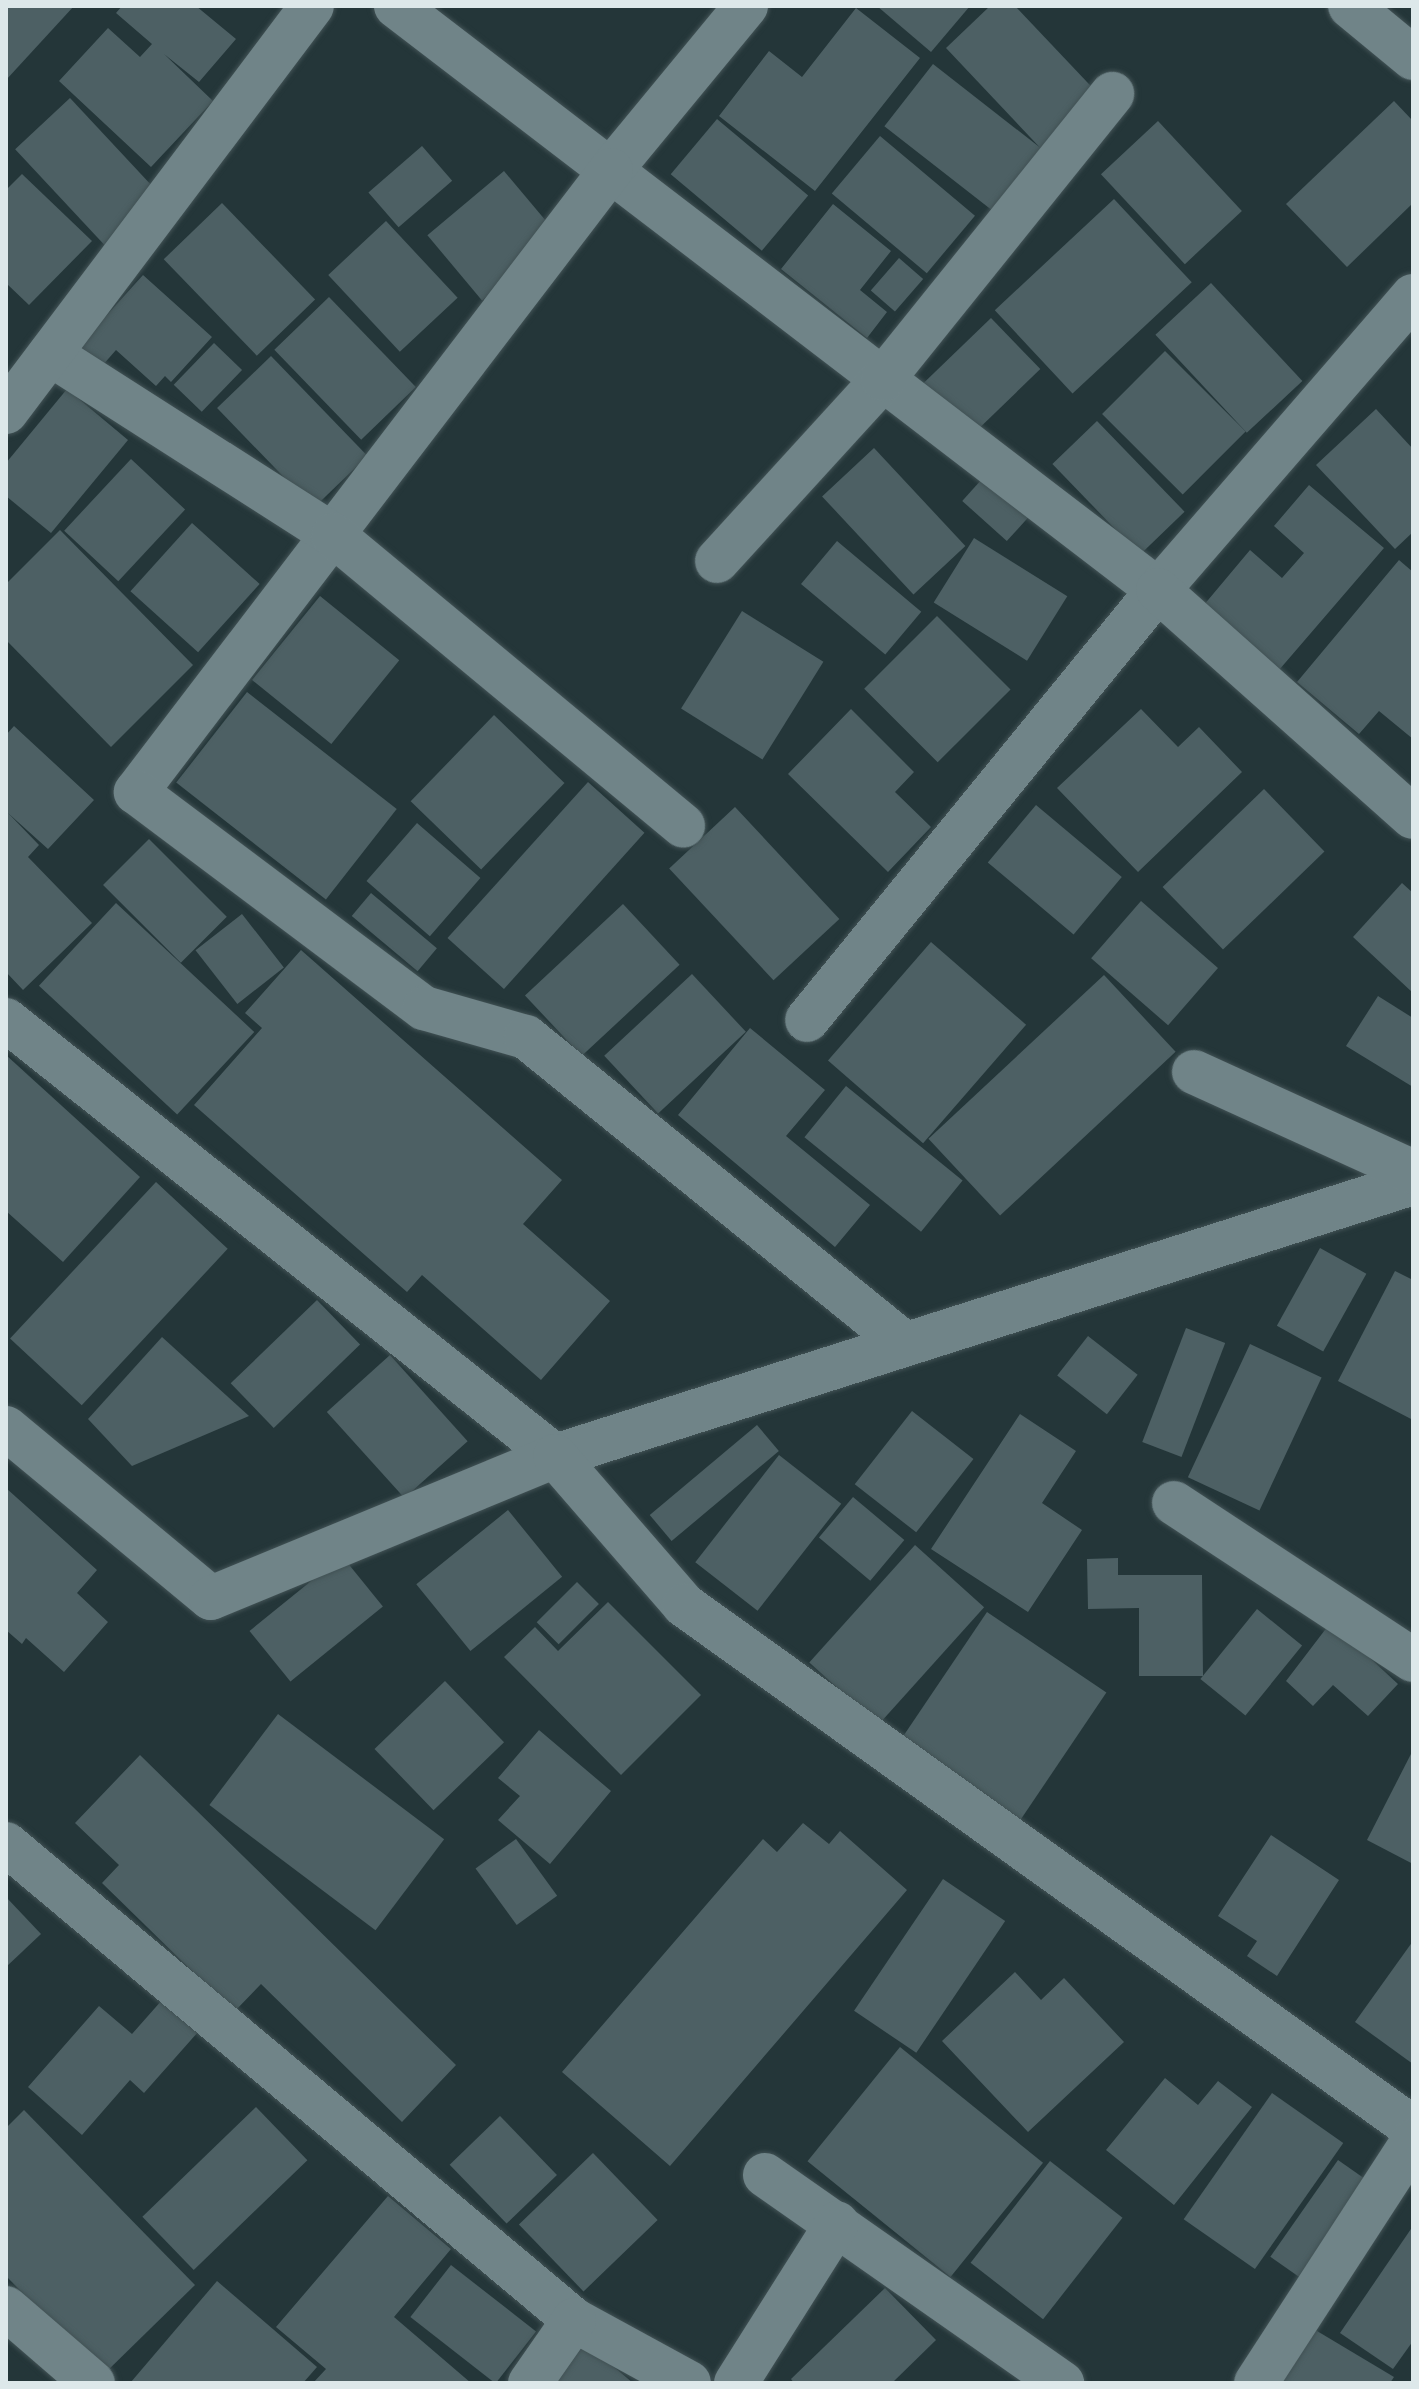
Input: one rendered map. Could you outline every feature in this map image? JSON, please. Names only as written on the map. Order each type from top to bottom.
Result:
[{"type":"street","points":[[6,412],[312,6]]},
{"type":"street","points":[[396,6],[1158,590],[1406,797]]},
{"type":"street","points":[[746,6],[611,170],[136,792],[424,1008],[526,1037],[904,1343]]},
{"type":"street","points":[[1350,6],[1413,58]]},
{"type":"street","points":[[717,561],[883,379],[1112,94]]},
{"type":"street","points":[[807,1020],[1158,590],[1413,296]]},
{"type":"street","points":[[50,354],[333,535],[683,826]]},
{"type":"street","points":[[6,1020],[555,1456],[684,1605],[1413,2128]]},
{"type":"street","points":[[1194,1072],[1413,1172]]},
{"type":"street","points":[[6,1428],[211,1598],[555,1456],[1413,1183]]},
{"type":"street","points":[[1174,1503],[1413,1660]]},
{"type":"street","points":[[6,1844],[574,2320],[689,2383]]},
{"type":"street","points":[[1256,2383],[1413,2141]]},
{"type":"street","points":[[765,2175],[1062,2383]]},
{"type":"street","points":[[736,2383],[837,2223]]},
{"type":"street","points":[[8,2314],[93,2383]]},
{"type":"street","points":[[530,2383],[574,2320]]},
{"type":"building","points":[[6,6],[74,6],[6,80]]},
{"type":"building","points":[[122,6],[196,6],[236,39],[199,82],[164,54],[213,101],[151,167],[59,81],[108,28],[140,57],[152,44],[116,13]]},
{"type":"building","points":[[877,6],[970,6],[931,52]]},
{"type":"building","points":[[990,6],[1015,6],[1105,101],[1047,155],[946,48]]},
{"type":"building","points":[[856,8],[920,58],[815,191],[719,116],[769,51],[802,77]]},
{"type":"building","points":[[933,64],[1041,148],[992,211],[884,126]]},
{"type":"building","points":[[70,98],[160,195],[105,246],[15,149]]},
{"type":"building","points":[[1394,101],[1413,121],[1413,203],[1347,267],[1286,204]]},
{"type":"building","points":[[717,119],[808,195],[762,251],[671,174]]},
{"type":"building","points":[[1158,121],[1242,211],[1185,264],[1101,174]]},
{"type":"building","points":[[880,136],[975,216],[927,273],[832,193]]},
{"type":"building","points":[[422,146],[452,181],[399,227],[368,193]]},
{"type":"building","points":[[504,171],[559,236],[482,300],[427,235]]},
{"type":"building","points":[[22,174],[92,241],[29,305],[6,283],[6,190]]},
{"type":"building","points":[[1114,199],[1192,282],[1073,394],[995,310]]},
{"type":"building","points":[[222,203],[315,299],[257,356],[164,259]]},
{"type":"building","points":[[833,204],[891,251],[860,290],[887,312],[867,338],[781,269]]},
{"type":"building","points":[[386,221],[458,298],[400,352],[328,275]]},
{"type":"building","points":[[899,258],[923,279],[895,311],[871,290]]},
{"type":"building","points":[[143,275],[212,337],[171,382],[165,376],[156,386],[116,350],[102,366],[79,346]]},
{"type":"building","points":[[1211,283],[1302,381],[1247,433],[1155,335]]},
{"type":"building","points":[[329,297],[416,387],[361,440],[274,350]]},
{"type":"building","points":[[991,318],[1040,369],[970,437],[921,386]]},
{"type":"building","points":[[214,343],[242,370],[202,412],[174,385]]},
{"type":"building","points":[[1165,351],[1246,432],[1183,495],[1102,414]]},
{"type":"building","points":[[271,356],[368,456],[314,508],[217,408]]},
{"type":"building","points":[[67,389],[128,440],[51,533],[6,496],[6,463]]},
{"type":"building","points":[[1376,409],[1413,449],[1413,532],[1395,549],[1316,465]]},
{"type":"building","points":[[1097,421],[1185,512],[1140,555],[1052,464]]},
{"type":"building","points":[[874,448],[965,546],[913,594],[822,496]]},
{"type":"building","points":[[131,459],[185,509],[118,581],[64,531]]},
{"type":"building","points":[[991,469],[1036,509],[1007,541],[962,501]]},
{"type":"building","points":[[1309,485],[1384,548],[1273,677],[1198,612],[1250,550],[1282,578],[1304,553],[1274,526]]},
{"type":"building","points":[[192,523],[260,584],[198,652],[130,591]]},
{"type":"building","points":[[60,530],[193,665],[111,747],[6,640],[6,584]]},
{"type":"building","points":[[974,538],[1067,596],[1027,661],[934,602]]},
{"type":"building","points":[[837,541],[921,612],[885,655],[801,584]]},
{"type":"building","points":[[1399,560],[1413,572],[1413,739],[1379,711],[1359,734],[1297,682]]},
{"type":"building","points":[[320,596],[399,660],[331,744],[252,680]]},
{"type":"building","points":[[742,611],[823,662],[762,759],[681,709]]},
{"type":"building","points":[[937,616],[1011,690],[938,762],[864,689]]},
{"type":"building","points":[[247,692],[397,809],[326,900],[176,783]]},
{"type":"building","points":[[851,709],[914,772],[895,792],[931,827],[888,872],[788,774]]},
{"type":"building","points":[[1141,709],[1178,747],[1199,727],[1242,772],[1138,872],[1057,788]]},
{"type":"building","points":[[494,715],[564,783],[481,869],[411,801]]},
{"type":"building","points":[[14,726],[94,800],[48,849],[8,813],[39,845],[28,857],[92,923],[23,990],[6,972],[6,735]]},
{"type":"building","points":[[588,782],[644,833],[504,989],[447,938]]},
{"type":"building","points":[[1264,789],[1324,852],[1223,950],[1163,887]]},
{"type":"building","points":[[1036,805],[1122,877],[1074,934],[988,862]]},
{"type":"building","points":[[735,807],[839,919],[774,980],[669,868]]},
{"type":"building","points":[[417,823],[480,878],[430,936],[366,881]]},
{"type":"building","points":[[149,839],[227,917],[181,963],[103,885]]},
{"type":"building","points":[[1402,883],[1413,893],[1413,993],[1353,937]]},
{"type":"building","points":[[371,893],[437,948],[418,971],[352,916]]},
{"type":"building","points":[[1141,901],[1218,968],[1168,1025],[1091,958]]},
{"type":"building","points":[[116,903],[254,1032],[177,1115],[39,986]]},
{"type":"building","points":[[623,904],[680,965],[582,1056],[525,995]]},
{"type":"building","points":[[242,914],[284,968],[237,1004],[196,950]]},
{"type":"building","points":[[931,942],[1026,1025],[923,1143],[828,1060]]},
{"type":"building","points":[[301,950],[562,1180],[523,1224],[610,1301],[541,1380],[422,1275],[407,1292],[194,1105],[262,1028],[245,1013]]},
{"type":"building","points":[[692,974],[746,1032],[658,1114],[604,1056]]},
{"type":"building","points":[[1104,975],[1176,1052],[1000,1215],[928,1139]]},
{"type":"building","points":[[1378,996],[1413,1018],[1413,1087],[1346,1046]]},
{"type":"building","points":[[750,1028],[825,1090],[786,1136],[870,1205],[835,1247],[678,1115]]},
{"type":"building","points":[[6,1055],[140,1177],[63,1262],[6,1211]]},
{"type":"building","points":[[846,1086],[963,1180],[921,1232],[804,1137]]},
{"type":"building","points":[[156,1182],[228,1249],[82,1405],[10,1339]]},
{"type":"building","points":[[1320,1248],[1366,1274],[1323,1352],[1277,1326]]},
{"type":"building","points":[[1395,1271],[1413,1280],[1413,1420],[1338,1381]]},
{"type":"building","points":[[317,1300],[360,1345],[274,1428],[231,1383]]},
{"type":"building","points":[[1186,1328],[1225,1343],[1181,1457],[1142,1442]]},
{"type":"building","points":[[1088,1336],[1138,1375],[1107,1414],[1057,1375]]},
{"type":"building","points":[[162,1337],[249,1416],[132,1466],[88,1419]]},
{"type":"building","points":[[1250,1344],[1322,1377],[1259,1511],[1188,1477]]},
{"type":"building","points":[[390,1355],[468,1441],[404,1498],[327,1412]]},
{"type":"building","points":[[912,1411],[973,1459],[916,1532],[855,1484]]},
{"type":"building","points":[[1020,1414],[1076,1451],[1042,1503],[1082,1530],[1028,1612],[931,1549]]},
{"type":"building","points":[[757,1425],[779,1451],[672,1541],[650,1515]]},
{"type":"building","points":[[779,1455],[841,1504],[758,1611],[695,1562]]},
{"type":"building","points":[[6,1488],[97,1570],[77,1593],[108,1622],[64,1672],[26,1638],[22,1644],[6,1630]]},
{"type":"building","points":[[853,1497],[904,1540],[870,1581],[819,1538]]},
{"type":"building","points":[[508,1510],[562,1577],[470,1651],[416,1584]]},
{"type":"building","points":[[915,1545],[984,1607],[878,1725],[809,1662]]},
{"type":"building","points":[[342,1556],[383,1607],[290,1681],[250,1631]]},
{"type":"building","points":[[1118,1558],[1118,1575],[1202,1575],[1203,1676],[1139,1676],[1139,1608],[1088,1609],[1087,1559]]},
{"type":"building","points":[[577,1582],[599,1604],[559,1644],[537,1622]]},
{"type":"building","points":[[608,1602],[701,1695],[621,1775],[504,1657],[535,1627],[558,1651]]},
{"type":"building","points":[[1257,1609],[1302,1646],[1245,1715],[1200,1679]]},
{"type":"building","points":[[987,1612],[1106,1693],[1016,1827],[896,1746]]},
{"type":"building","points":[[1331,1622],[1398,1684],[1368,1716],[1333,1685],[1313,1706],[1286,1681]]},
{"type":"building","points":[[445,1681],[504,1742],[434,1810],[375,1749]]},
{"type":"building","points":[[278,1714],[444,1839],[376,1930],[209,1805]]},
{"type":"building","points":[[539,1730],[611,1791],[550,1864],[498,1820],[520,1796],[498,1778]]},
{"type":"building","points":[[1413,1750],[1413,1864],[1367,1840]]},
{"type":"building","points":[[140,1755],[456,2065],[402,2122],[261,1984],[234,2012],[102,1883],[119,1865],[75,1823]]},
{"type":"building","points":[[803,1823],[829,1844],[840,1831],[907,1890],[670,2166],[562,2072],[763,1839],[777,1852]]},
{"type":"building","points":[[1271,1835],[1339,1880],[1277,1976],[1247,1956],[1257,1941],[1218,1916]]},
{"type":"building","points":[[516,1839],[557,1896],[517,1925],[476,1868]]},
{"type":"building","points":[[943,1879],[1005,1921],[916,2053],[854,2011]]},
{"type":"building","points":[[6,1897],[41,1934],[6,1967]]},
{"type":"building","points":[[1413,1941],[1413,2064],[1355,2022]]},
{"type":"building","points":[[1015,1972],[1041,2000],[1064,1978],[1124,2042],[1028,2132],[942,2041]]},
{"type":"building","points":[[170,1991],[206,2023],[144,2093],[130,2080],[82,2135],[28,2087],[99,2006],[132,2034]]},
{"type":"building","points":[[900,2047],[1043,2163],[950,2277],[807,2161]]},
{"type":"building","points":[[1165,2078],[1198,2105],[1218,2081],[1252,2107],[1174,2205],[1106,2150]]},
{"type":"building","points":[[1272,2093],[1343,2143],[1255,2269],[1184,2219]]},
{"type":"building","points":[[256,2107],[307,2160],[194,2270],[142,2217]]},
{"type":"building","points":[[24,2110],[195,2285],[103,2375],[6,2276],[6,2128]]},
{"type":"building","points":[[500,2116],[557,2175],[507,2224],[450,2165]]},
{"type":"building","points":[[593,2153],[658,2220],[584,2291],[519,2225]]},
{"type":"building","points":[[1338,2160],[1368,2181],[1301,2278],[1270,2257]]},
{"type":"building","points":[[1050,2161],[1122,2218],[1043,2319],[971,2263]]},
{"type":"building","points":[[388,2196],[451,2249],[394,2317],[471,2383],[313,2383],[326,2369],[276,2327]]},
{"type":"building","points":[[1413,2226],[1413,2341],[1393,2369],[1340,2333]]},
{"type":"building","points":[[451,2265],[536,2331],[495,2383],[410,2317]]},
{"type":"building","points":[[217,2281],[317,2367],[303,2383],[131,2382]]},
{"type":"building","points":[[885,2288],[936,2340],[892,2383],[794,2383],[791,2379]]},
{"type":"building","points":[[1307,2325],[1394,2377],[1390,2383],[1273,2383]]},
{"type":"building","points":[[582,2340],[633,2383],[545,2383]]}]
